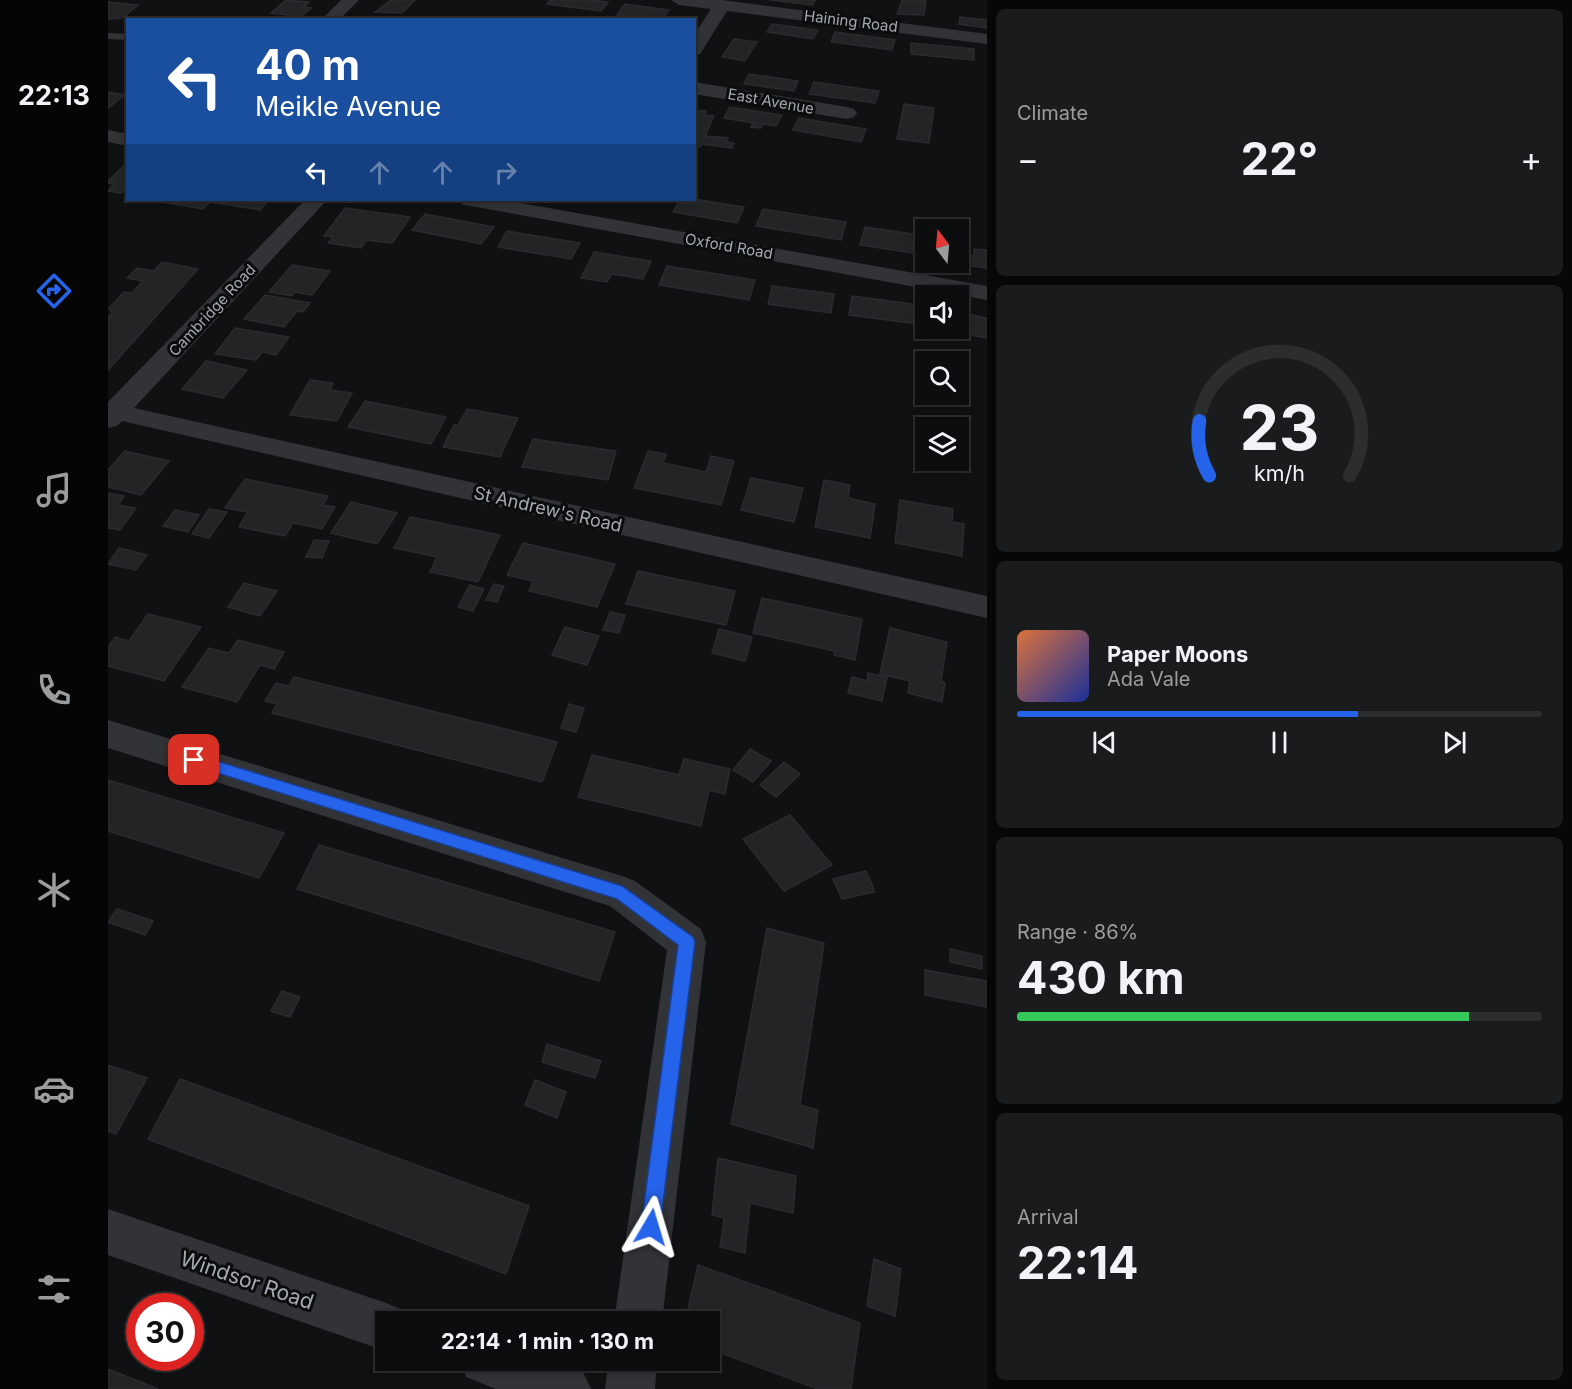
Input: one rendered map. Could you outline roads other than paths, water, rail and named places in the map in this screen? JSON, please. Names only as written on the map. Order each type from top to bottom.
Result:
[{"type":"street","points":[[331,18],[351,0]]},
{"type":"street","name":"Haining Road","points":[[680,0],[867,17],[987,39]]},
{"type":"street","points":[[696,47],[722,5]]},
{"type":"street","name":"East Avenue","points":[[696,88],[847,113]]},
{"type":"street","points":[[108,136],[126,140]]},
{"type":"street","name":"Cambridge Road","points":[[110,414],[315,201]]},
{"type":"street","name":"Oxford Road","points":[[477,201],[987,293]]},
{"type":"street","points":[[591,221],[603,201]]},
{"type":"street","name":"St Andrew's Road","points":[[110,414],[987,607]]},
{"type":"street","points":[[108,734],[622,893],[687,942],[639,1311]]},
{"type":"street","name":"Windsor Road","points":[[108,1232],[375,1323]]},
{"type":"street","points":[[514,1371],[566,1389]]},
{"type":"street","points":[[630,1389],[632,1371]]},
{"type":"lane","points":[[108,36],[126,37]]}]
